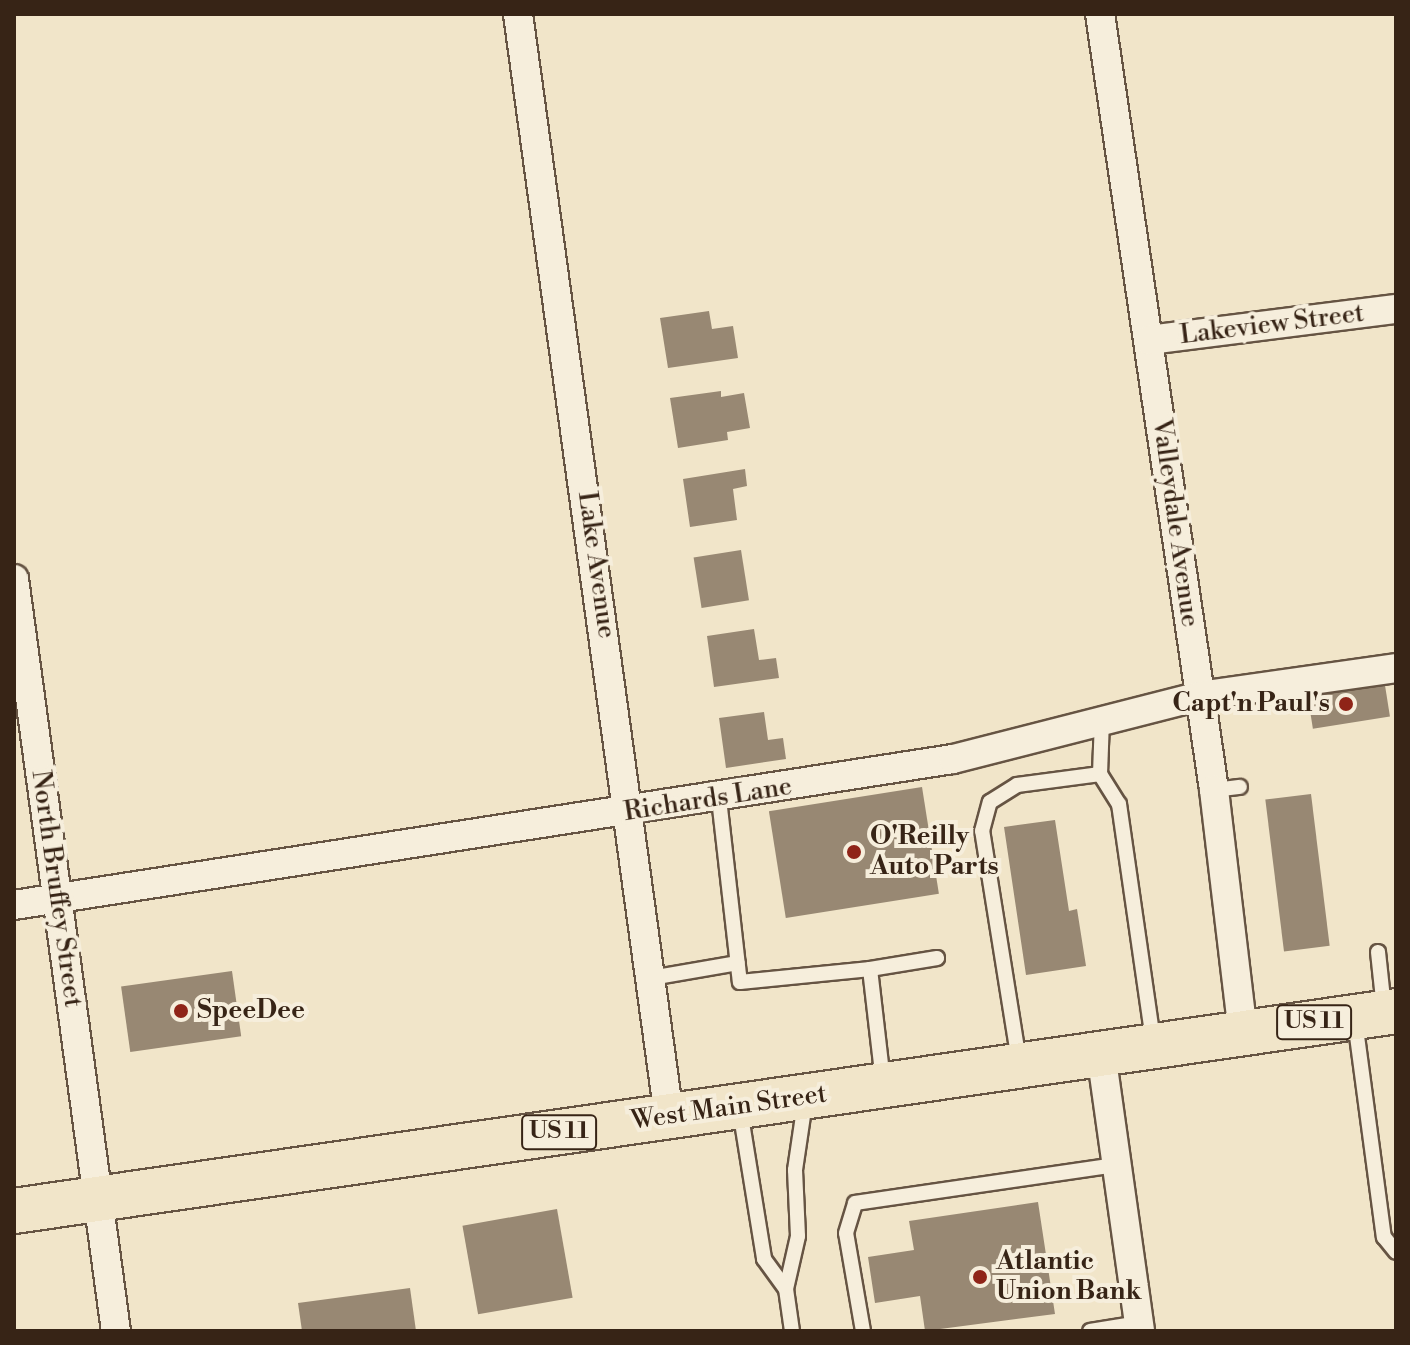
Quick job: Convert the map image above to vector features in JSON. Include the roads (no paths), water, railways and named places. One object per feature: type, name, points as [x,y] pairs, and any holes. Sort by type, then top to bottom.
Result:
[{"type":"main road","name":"West Main Street","points":[[14,1211],[1378,1013]]},
{"type":"street","name":"Lake Avenue","points":[[518,14],[669,1116]]},
{"type":"street","name":"Valleydale Avenue","points":[[1100,14],[1200,696],[1227,788],[1243,1032]]},
{"type":"street","name":"Lakeview Street","points":[[1149,340],[1396,309]]},
{"type":"street","name":"North Bruffey Street","points":[[14,579],[116,1331]]},
{"type":"street","name":"Richards Lane","points":[[14,905],[629,813],[953,759],[1102,718],[1200,696],[1396,668]]},
{"type":"street","points":[[1101,1053],[1140,1327]]},
{"type":"lane","points":[[1102,718],[1100,774],[1119,804],[1153,1046]]},
{"type":"lane","points":[[1019,1065],[983,814],[1000,793],[1017,785],[1100,774]]},
{"type":"lane","points":[[719,799],[740,982],[870,969],[937,958]]},
{"type":"lane","points":[[1378,952],[1384,1237],[1396,1252]]},
{"type":"lane","points":[[651,978],[738,963]]},
{"type":"lane","points":[[870,969],[883,1085]]},
{"type":"lane","points":[[792,1331],[786,1289],[798,1236],[795,1170],[806,1097]]},
{"type":"lane","points":[[740,1106],[764,1259],[786,1289]]},
{"type":"lane","points":[[863,1331],[846,1233],[855,1203],[1117,1165]]},
{"type":"lane","points":[[1090,1331],[1140,1327]]},
{"type":"place","name":"Capt'n Paul's","points":[[1346,704]]},
{"type":"place","name":"O'Reilly Auto Parts","points":[[854,852]]},
{"type":"place","name":"SpeeDee","points":[[181,1011]]},
{"type":"place","name":"Atlantic Union Bank","points":[[980,1277]]}]
